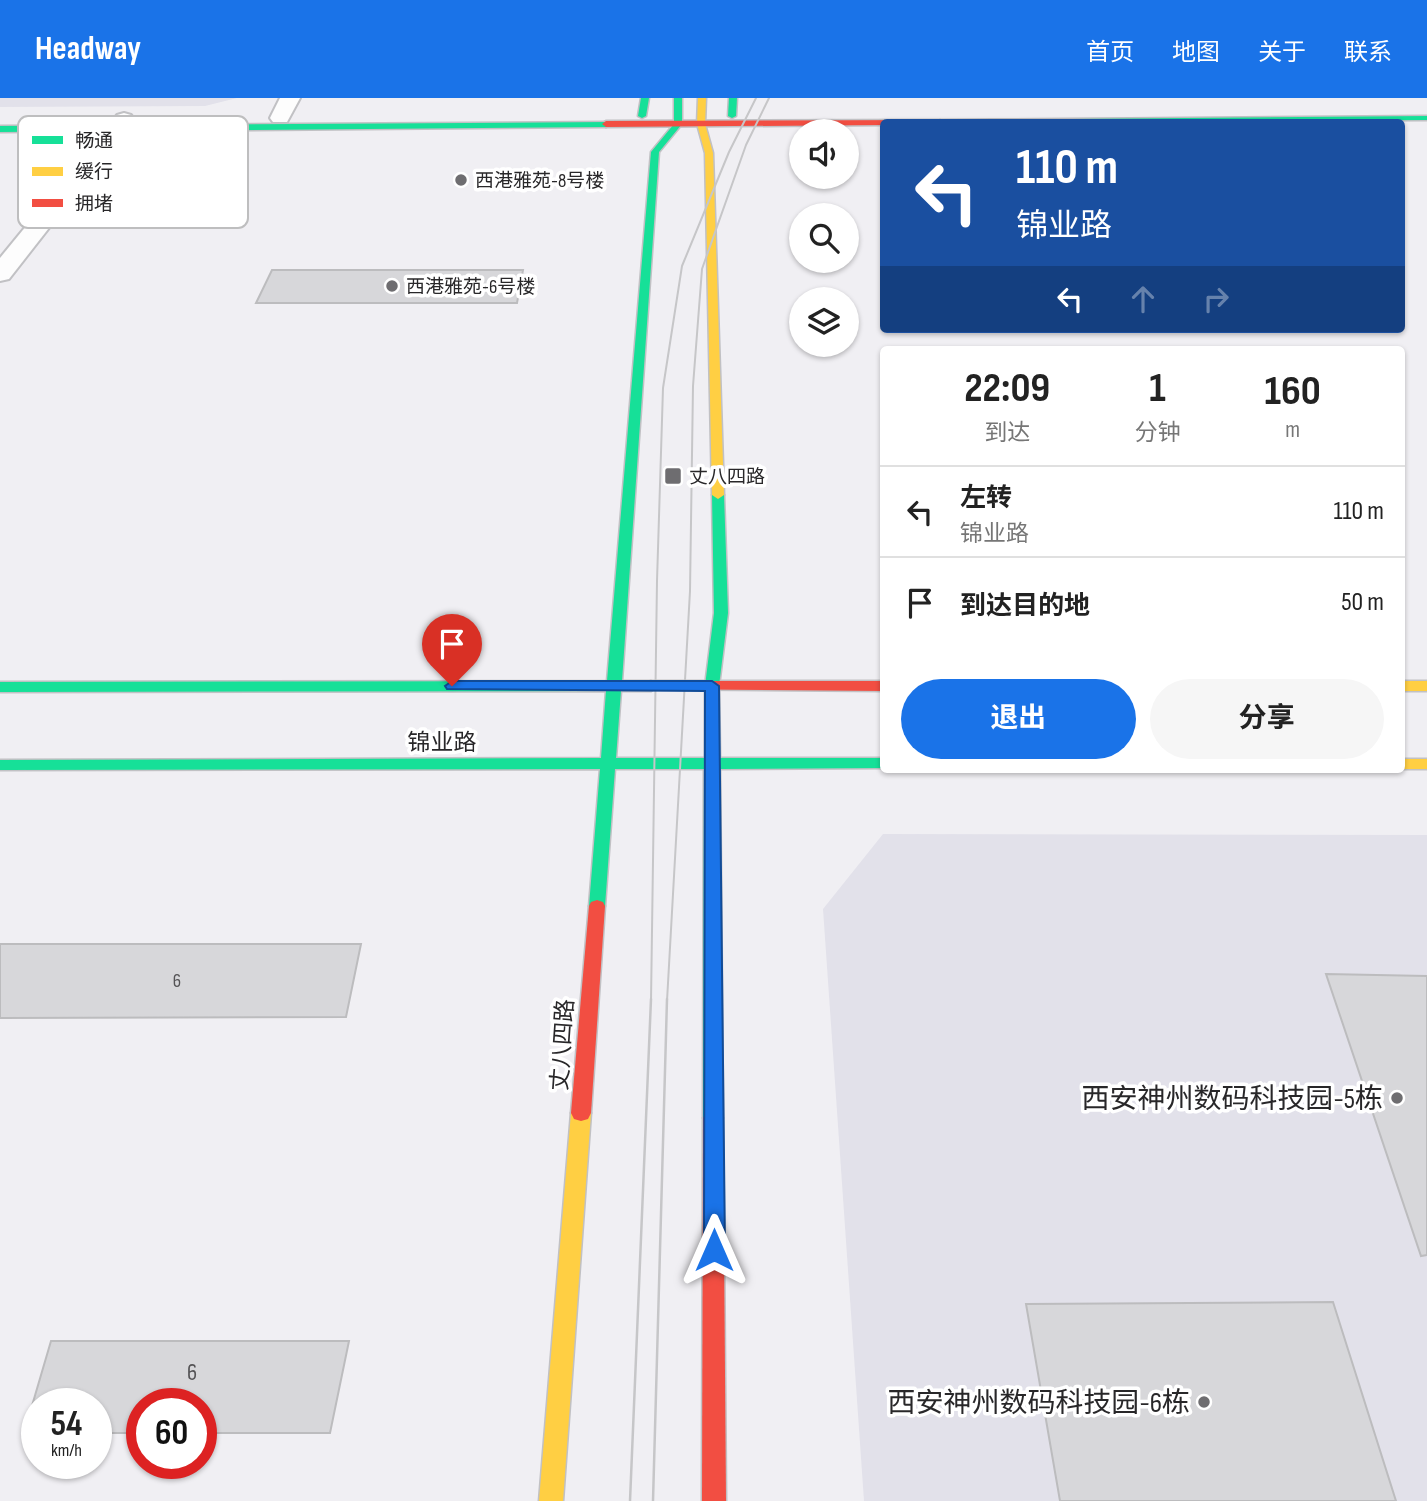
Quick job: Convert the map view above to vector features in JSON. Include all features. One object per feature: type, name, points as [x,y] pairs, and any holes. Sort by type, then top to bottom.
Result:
[{"type":"main road","points":[[642,116],[645,98]]},
{"type":"main road","points":[[677,120],[678,98]]},
{"type":"main road","points":[[702,98],[701,120],[709,153],[721,613],[712,686],[714,1501]]},
{"type":"main road","points":[[732,116],[733,98]]},
{"type":"main road","points":[[701,120],[732,116],[1427,110]]},
{"type":"main road","points":[[248,119],[642,116],[677,120]]},
{"type":"main road","points":[[1064,119],[1427,118]]},
{"type":"main road","points":[[0,120],[18,121]]},
{"type":"main road","name":"丈八四路","points":[[551,1501],[598,862],[615,685],[655,152],[677,120]]},
{"type":"main road","points":[[248,123],[880,120]]},
{"type":"main road","points":[[0,128],[18,127]]},
{"type":"main road","points":[[0,687],[880,686]]},
{"type":"main road","points":[[1405,686],[1427,686]]},
{"type":"main road","name":"锦业路","points":[[0,765],[608,766],[880,763]]},
{"type":"main road","points":[[1405,764],[1427,764]]},
{"type":"street","points":[[280,118],[290,98]]},
{"type":"street","points":[[0,274],[37,228]]},
{"type":"shaded area","points":[[0,98],[237,98],[205,106],[0,107]]},
{"type":"shaded area","points":[[883,834],[1427,835],[1427,1501],[864,1501],[823,909]]},
{"type":"building","name":"西港雅苑-6号楼","points":[[272,270],[523,270],[517,303],[256,303]]},
{"type":"building","points":[[0,944],[361,944],[346,1017],[0,1018]]},
{"type":"building","name":"西安神州数码科技园-5栋","points":[[1326,974],[1427,976],[1427,1255],[1421,1256]]},
{"type":"building","name":"西安神州数码科技园-6栋","points":[[1333,1302],[1396,1501],[1060,1501],[1026,1304]]},
{"type":"building","points":[[51,1341],[349,1341],[330,1433],[217,1433],[217,1388],[126,1388],[126,1433],[112,1433],[112,1388],[37,1388]]},
{"type":"tram line","points":[[651,1001],[657,581],[663,388],[682,266],[729,152],[756,98]]},
{"type":"tram line","points":[[667,1001],[690,591],[693,386],[702,269],[746,145],[769,98]]},
{"type":"tram line","points":[[630,1501],[651,999]]},
{"type":"tram line","points":[[653,1501],[667,999]]},
{"type":"traffic: fast","points":[[642,116],[645,98]]},
{"type":"traffic: fast","points":[[597,906],[655,152],[678,124],[678,98]]},
{"type":"traffic: fast","points":[[732,116],[733,98]]},
{"type":"traffic: fast","points":[[1305,119],[1427,118]]},
{"type":"traffic: fast","points":[[248,127],[606,124]]},
{"type":"traffic: fast","points":[[0,129],[18,129]]},
{"type":"traffic: fast","points":[[713,1118],[712,686],[721,613],[718,495]]},
{"type":"traffic: fast","points":[[0,687],[651,686]]},
{"type":"traffic: fast","points":[[0,765],[880,763]]},
{"type":"traffic: slow","points":[[702,98],[701,124],[709,153],[718,495]]},
{"type":"traffic: slow","points":[[1405,686],[1427,686]]},
{"type":"traffic: slow","points":[[1405,764],[1427,764]]},
{"type":"traffic: slow","points":[[551,1501],[581,1113]]},
{"type":"traffic: jam","points":[[606,124],[880,122]]},
{"type":"traffic: jam","points":[[651,686],[880,686]]},
{"type":"traffic: jam","points":[[581,1113],[597,906]]},
{"type":"traffic: jam","points":[[713,1118],[714,1501]]},
{"type":"place","name":"西港雅苑-8号楼","points":[[461,180]]},
{"type":"place","name":"西港雅苑-6号楼","points":[[392,286]]},
{"type":"place","name":"丈八四路","points":[[673,476]]},
{"type":"place","name":"西安神州数码科技园-5栋","points":[[1397,1098]]},
{"type":"place","name":"西安神州数码科技园-6栋","points":[[1204,1402]]},
{"type":"route","points":[[452,686],[712,686],[714,1250]]}]
